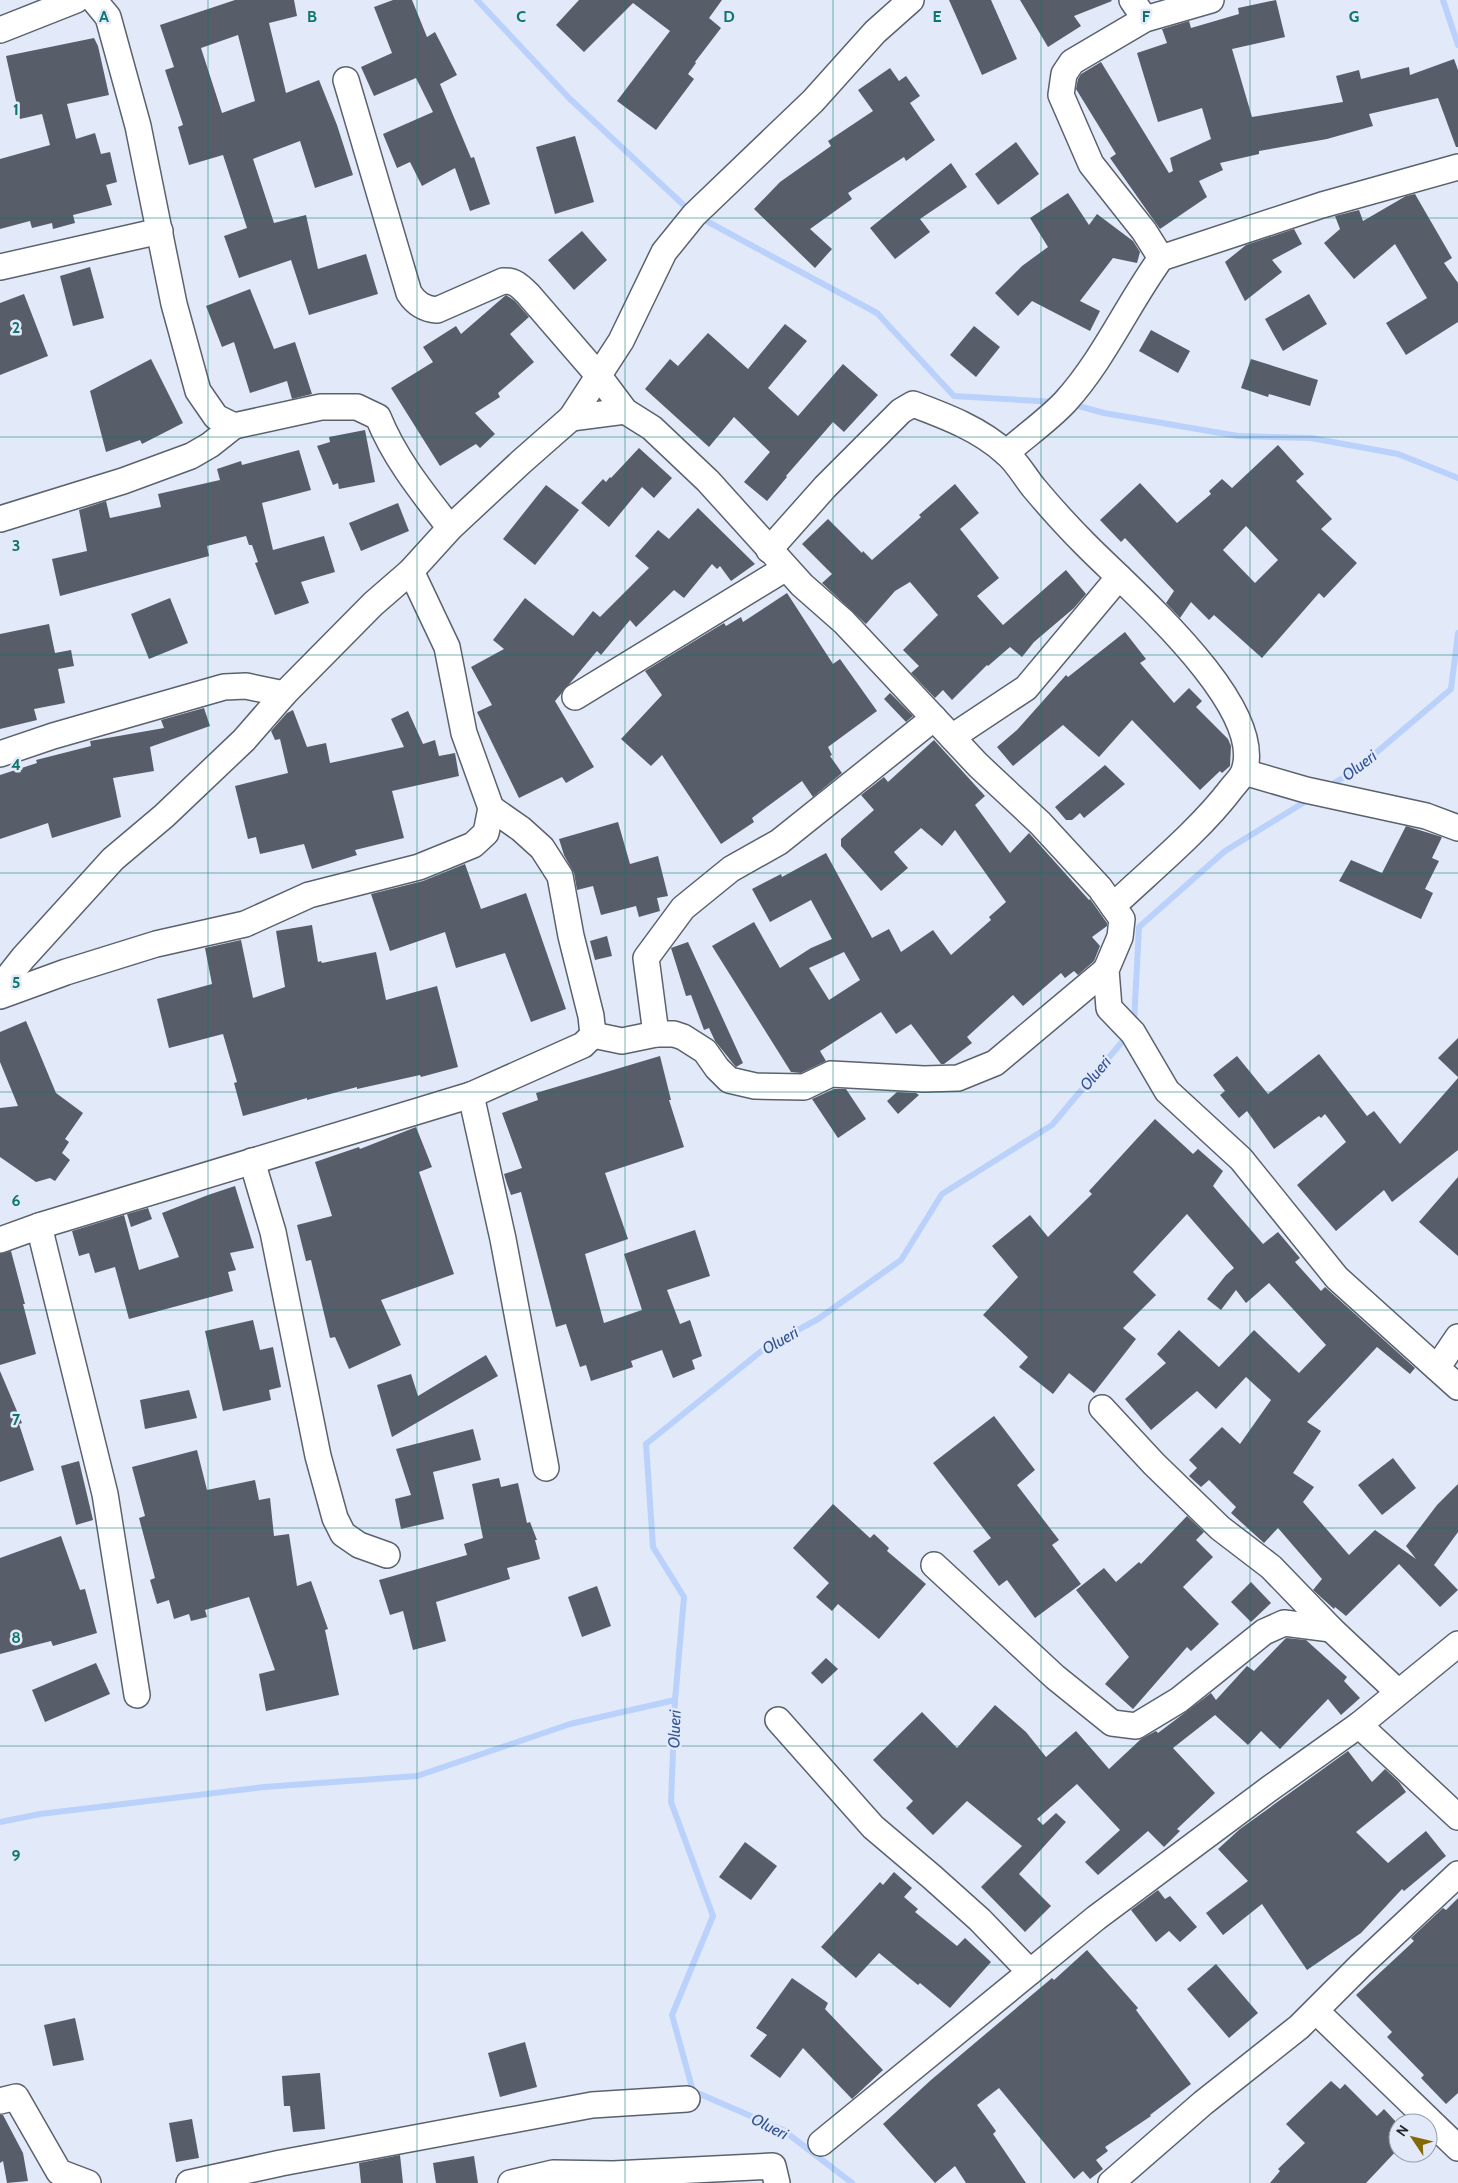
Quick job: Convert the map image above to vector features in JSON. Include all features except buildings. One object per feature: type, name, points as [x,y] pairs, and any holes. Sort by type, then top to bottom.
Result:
[{"type":"street","points":[[0,30],[76,0]]},
{"type":"street","points":[[94,0],[108,17],[138,126],[174,304],[198,390],[216,417],[234,426]]},
{"type":"street","points":[[0,987],[113,859],[164,816],[244,740],[284,694],[373,604],[412,571],[450,528],[571,418],[621,341],[664,252],[694,215],[813,101],[876,32],[911,0]]},
{"type":"street","points":[[1161,258],[1144,231],[1091,164],[1061,96],[1064,74],[1072,62],[1138,9],[1211,0]]},
{"type":"street","points":[[346,80],[409,293],[413,300],[427,310],[437,310],[503,280],[511,280],[528,294],[598,375],[625,411],[652,428],[708,481],[786,568],[844,622],[952,737],[1040,823],[1100,888],[1122,919],[1120,936],[1106,970],[1109,1008],[1132,1033],[1167,1091],[1241,1159],[1337,1278],[1458,1387]]},
{"type":"street","points":[[1006,453],[1064,402],[1099,356],[1125,317],[1145,280],[1161,258],[1322,205],[1458,167]]},
{"type":"street","points":[[0,267],[160,231]]},
{"type":"street","points":[[769,550],[831,481],[901,411],[913,404],[976,431],[1006,453],[1036,491],[1084,544],[1155,611],[1199,661],[1237,716],[1246,752],[1244,772],[1218,806],[1113,906]]},
{"type":"street","points":[[0,519],[123,481],[191,456],[210,445],[234,426],[321,407],[356,407],[378,417],[386,438],[403,466],[450,528]]},
{"type":"street","points":[[571,418],[625,411]]},
{"type":"street","points":[[575,697],[786,568]]},
{"type":"street","points":[[0,996],[66,972],[156,944],[245,924],[309,895],[419,867],[473,846],[486,833],[492,808],[464,732],[447,647],[412,571]]},
{"type":"street","points":[[952,737],[1026,688],[1119,577]]},
{"type":"street","points":[[0,754],[53,736],[224,686],[246,686],[284,694]]},
{"type":"street","points":[[656,1034],[646,958],[683,908],[731,869],[779,842],[934,718]]},
{"type":"street","points":[[1244,772],[1306,790],[1426,816],[1458,828]]},
{"type":"street","points":[[492,808],[521,829],[542,848],[560,876],[571,936],[591,1016],[593,1035]]},
{"type":"street","points":[[593,1035],[622,1041],[656,1034],[674,1034],[683,1037],[705,1051],[716,1068],[729,1080],[755,1086],[804,1087],[831,1074],[924,1079],[958,1078],[995,1063],[1106,970]]},
{"type":"street","points":[[0,1240],[39,1226],[472,1095],[583,1045],[593,1035]]},
{"type":"street","points":[[472,1095],[503,1239],[546,1468]]},
{"type":"street","points":[[252,1161],[273,1232],[318,1456],[335,1518],[343,1534],[358,1545],[387,1555]]},
{"type":"street","points":[[39,1226],[105,1494],[137,1694]]},
{"type":"street","points":[[1437,1368],[1458,1337]]},
{"type":"street","points":[[1102,1408],[1154,1464],[1220,1528],[1271,1567],[1398,1692]]},
{"type":"street","points":[[934,1565],[1055,1677],[1112,1723],[1136,1726],[1179,1700],[1264,1632],[1284,1622],[1332,1629]]},
{"type":"street","points":[[820,2143],[1096,1918],[1261,1794],[1359,1725],[1458,1644]]},
{"type":"street","points":[[778,1720],[873,1827],[932,1876],[980,1920],[1030,1972]]},
{"type":"street","points":[[1359,1725],[1458,1817]]},
{"type":"street","points":[[1111,2183],[1203,2103],[1299,2027],[1458,1874]]},
{"type":"street","points":[[1316,2010],[1458,2148]]},
{"type":"street","points":[[0,2101],[16,2097],[56,2178],[88,2183]]},
{"type":"street","points":[[190,2183],[281,2163],[592,2105],[687,2099]]},
{"type":"street","points":[[510,2183],[553,2173],[613,2174],[773,2166],[777,2183]]},
{"type":"waterway","points":[[477,0],[569,98],[691,212]]},
{"type":"waterway","points":[[1443,0],[1458,45]]},
{"type":"waterway","points":[[699,217],[877,313],[954,396],[1056,402]]},
{"type":"waterway","points":[[1071,404],[1104,413],[1238,436],[1311,438],[1398,454],[1458,478]]},
{"type":"waterway","name":"Olueri","points":[[1328,787],[1357,769],[1451,689],[1458,633]]},
{"type":"waterway","name":"Olueri","points":[[1134,1023],[1139,927],[1225,851],[1311,798]]},
{"type":"waterway","name":"Olueri","points":[[852,2183],[783,2130],[693,2091],[672,2015],[713,1916],[671,1802],[675,1700],[684,1597],[653,1547],[646,1444],[765,1348],[818,1319],[901,1260],[942,1194],[1052,1125],[1127,1036]]},
{"type":"waterway","points":[[0,1822],[40,1814],[264,1787],[417,1776],[570,1724],[675,1700]]}]
